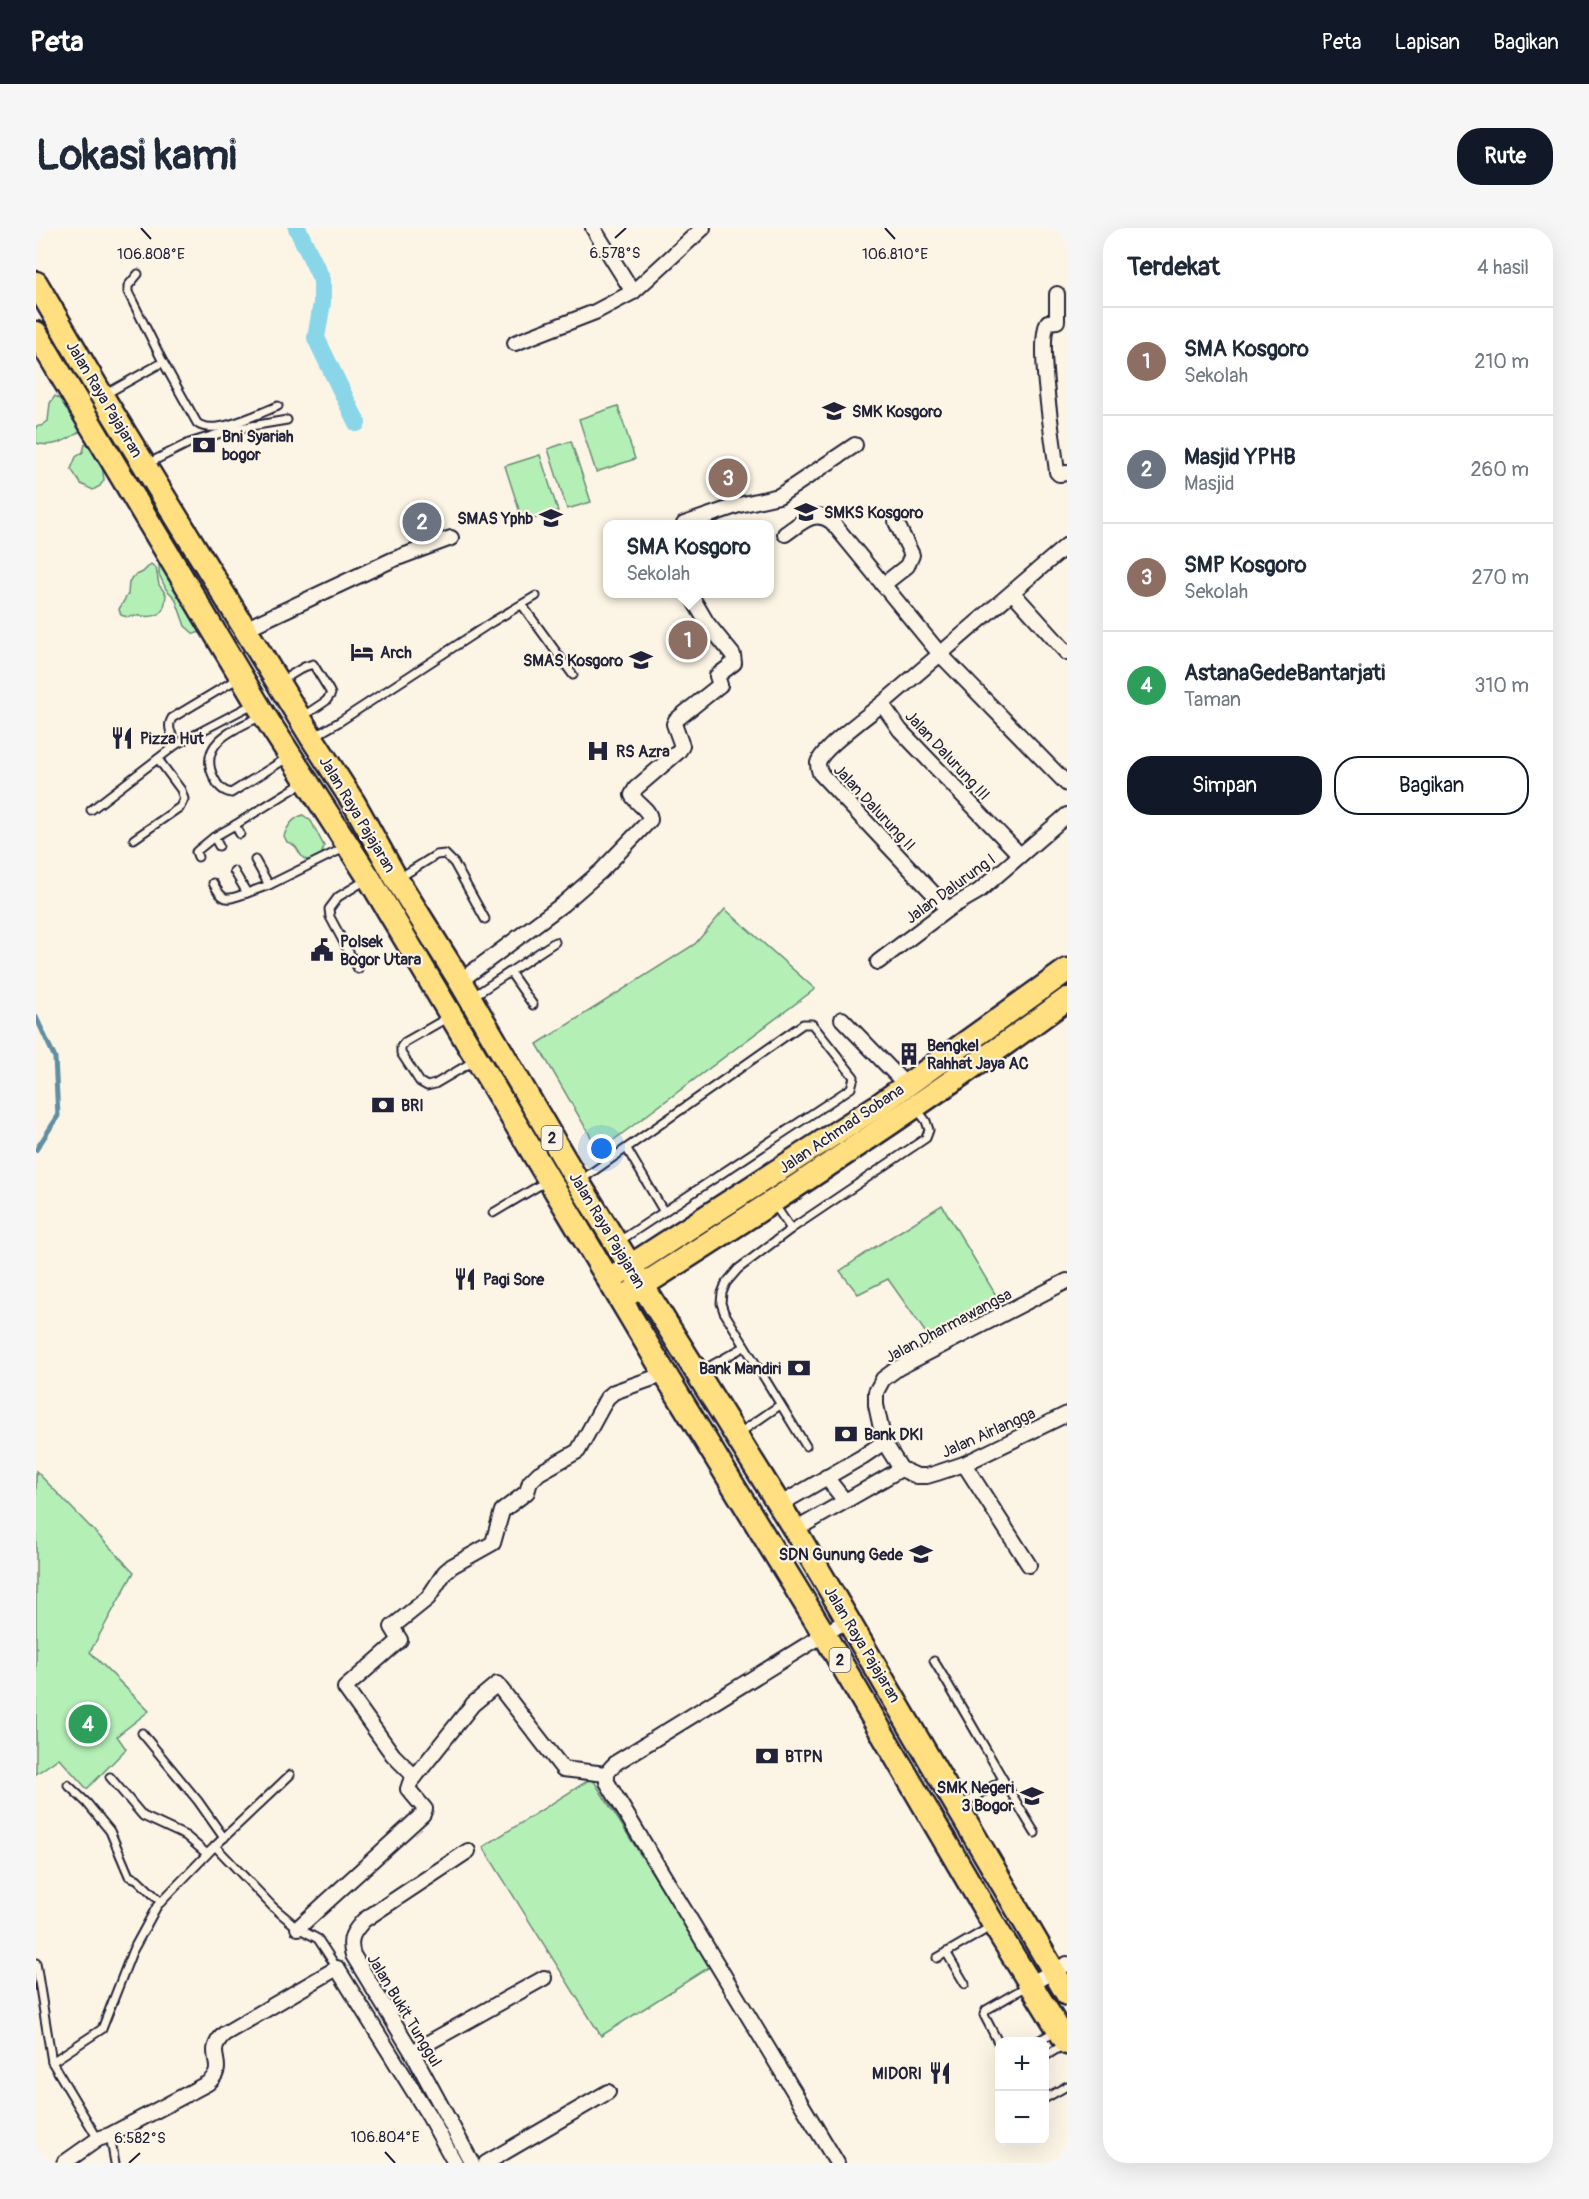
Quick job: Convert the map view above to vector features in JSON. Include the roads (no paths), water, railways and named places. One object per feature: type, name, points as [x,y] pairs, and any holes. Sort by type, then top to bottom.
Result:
[{"type":"main road","name":"Jalan Raya Pajajaran","points":[[36,283],[144,466],[354,803],[393,873],[578,1182],[795,1530],[959,1806],[1060,1968],[1067,1994]]},
{"type":"main road","name":"Jalan Raya Pajajaran","points":[[36,333],[260,708],[369,878],[665,1374],[825,1634],[994,1925],[1064,2038]]},
{"type":"main road","name":"Jalan Achmad Sobana","points":[[636,1276],[773,1202],[1067,970]]},
{"type":"main road","name":"Jalan Achmad Sobana","points":[[910,1096],[1067,999]]},
{"type":"main road","name":"Jalan Achmad Sobana","points":[[616,1289],[885,1114]]},
{"type":"street","points":[[593,228],[633,292]]},
{"type":"street","points":[[515,343],[594,312],[633,292],[703,228]]},
{"type":"street","points":[[1057,294],[1057,321],[1047,322],[1044,328],[1042,349],[1057,472],[1067,473]]},
{"type":"street","points":[[698,520],[739,505],[779,496],[855,445]]},
{"type":"street","points":[[785,534],[817,515],[832,522],[940,654],[1067,784]]},
{"type":"street","points":[[883,585],[908,566],[912,555],[896,522]]},
{"type":"street","points":[[245,629],[392,560],[451,538]]},
{"type":"street","name":"Jalan Dalurung III","points":[[1020,855],[900,730],[882,704],[1067,545]]},
{"type":"street","points":[[1013,592],[1067,653]]},
{"type":"street","points":[[465,990],[601,871],[650,820],[647,811],[635,802],[632,795],[636,788],[682,746],[674,724],[676,720],[720,685],[717,676],[734,663],[733,655],[707,623],[692,598]]},
{"type":"street","name":"Jalan Dalurung II","points":[[882,704],[821,757],[818,768],[820,773],[948,909]]},
{"type":"street","name":"Jalan Dalurung I","points":[[878,962],[948,909],[979,891],[1067,815]]},
{"type":"street","points":[[842,1019],[910,1096]]},
{"type":"street","name":"Jalan Dharmawangsa","points":[[901,1469],[884,1442],[876,1405],[876,1392],[883,1379],[898,1368],[1067,1281]]},
{"type":"street","points":[[415,1777],[393,1755],[345,1688],[365,1668],[400,1640],[392,1627],[428,1598],[445,1572],[493,1543],[502,1511],[527,1492],[530,1482],[538,1473],[578,1451],[607,1398],[614,1392],[665,1374]]},
{"type":"street","name":"Jalan Airlangga","points":[[901,1469],[917,1476],[927,1476],[964,1464],[1067,1414]]},
{"type":"street","points":[[779,1505],[884,1442]]},
{"type":"street","points":[[964,1464],[1029,1565]]},
{"type":"street","points":[[795,1530],[901,1469]]},
{"type":"street","points":[[826,1477],[845,1501]]},
{"type":"street","points":[[837,2163],[607,1782],[606,1774],[616,1762],[849,1619]]},
{"type":"street","points":[[298,1928],[423,1814],[425,1809],[408,1789],[473,1704],[496,1684],[563,1769],[606,1774]]},
{"type":"street","name":"Jalan Bukit Tunggul","points":[[468,1851],[364,1920],[351,1936],[350,1946],[353,1955],[412,2052],[472,2163]]},
{"type":"street","points":[[64,2163],[104,2137],[208,2083],[218,2072],[218,2064],[213,2052],[224,2034],[337,1968],[429,2116],[455,2163]]},
{"type":"street","points":[[1030,1984],[1060,1968]]},
{"type":"street","points":[[412,2052],[544,1978]]},
{"type":"street","points":[[486,2163],[608,2092]]},
{"type":"lane","points":[[138,274],[128,286],[128,292],[163,362],[201,427],[208,429],[229,425],[278,406]]},
{"type":"lane","points":[[102,396],[163,362]]},
{"type":"lane","points":[[144,466],[189,443],[234,429],[287,420]]},
{"type":"lane","points":[[312,738],[536,596]]},
{"type":"lane","points":[[522,605],[573,675]]},
{"type":"lane","points":[[278,683],[309,664],[316,667],[331,694],[326,701],[300,718]]},
{"type":"lane","points":[[177,744],[169,730],[168,724],[172,718],[242,676]]},
{"type":"lane","points":[[91,810],[177,744],[260,708]]},
{"type":"lane","points":[[260,708],[214,745],[210,762],[215,782],[225,791],[236,791],[291,756]]},
{"type":"lane","points":[[134,839],[180,807],[184,800],[181,790],[158,759]]},
{"type":"lane","points":[[198,857],[197,851],[214,837],[306,781]]},
{"type":"lane","points":[[235,825],[240,834]]},
{"type":"lane","points":[[214,837],[219,846]]},
{"type":"lane","points":[[213,883],[221,897],[228,899],[270,885],[348,846]]},
{"type":"lane","points":[[358,969],[330,917],[329,909],[338,897],[369,878],[393,873],[436,855],[445,854],[454,863],[485,919]]},
{"type":"lane","points":[[255,860],[270,885]]},
{"type":"lane","points":[[234,871],[247,893]]},
{"type":"lane","points":[[465,990],[510,972],[555,942]]},
{"type":"lane","points":[[510,972],[533,1005]]},
{"type":"lane","points":[[450,1016],[405,1042],[401,1047],[401,1053],[420,1082],[427,1086],[435,1084],[477,1060]]},
{"type":"lane","points":[[578,1182],[803,1024],[812,1024],[854,1077],[851,1088],[616,1244]]},
{"type":"lane","points":[[806,1446],[724,1312],[722,1293],[726,1283],[738,1269],[791,1229],[926,1138],[929,1130],[926,1121],[910,1096]]},
{"type":"lane","points":[[627,1149],[664,1212]]},
{"type":"lane","points":[[493,1213],[549,1179]]},
{"type":"lane","points":[[773,1202],[791,1229]]},
{"type":"lane","points":[[697,1374],[744,1347]]},
{"type":"lane","points":[[736,1435],[780,1405]]},
{"type":"lane","points":[[934,1661],[1035,1833]]},
{"type":"lane","points":[[142,1733],[198,1801],[224,1838]]},
{"type":"lane","points":[[52,2062],[102,2028],[132,1952],[161,1902],[215,1846],[290,1775]]},
{"type":"lane","points":[[110,1777],[143,1816],[186,1836],[207,1854]]},
{"type":"lane","points":[[959,1806],[1003,1780]]},
{"type":"lane","points":[[68,1785],[87,1803],[110,1831],[129,1876],[136,1879],[161,1902]]},
{"type":"lane","points":[[215,1846],[265,1899],[298,1928],[318,1939],[337,1968]]},
{"type":"lane","points":[[937,1958],[994,1925]]},
{"type":"lane","points":[[946,1952],[965,1984]]},
{"type":"lane","points":[[36,1963],[52,2062],[104,2137],[115,2163]]},
{"type":"lane","points":[[995,2037],[984,2015],[986,2010],[1030,1984]]},
{"type":"lane","points":[[1049,2040],[1064,2038]]},
{"type":"lane","points":[[1049,2052],[1064,2038]]},
{"type":"lane","points":[[1049,2096],[1067,2086]]},
{"type":"waterway","points":[[297,228],[322,280],[322,303],[316,338],[357,423]]},
{"type":"waterway","points":[[36,1017],[55,1058],[58,1116],[36,1150]]},
{"type":"place","name":"SMK Kosgoro","points":[[834,411]]},
{"type":"place","name":"Bni Syariah bogor","points":[[204,445]]},
{"type":"place","name":"SMP Kosgoro","points":[[728,478]]},
{"type":"place","name":"SMKS Kosgoro","points":[[806,512]]},
{"type":"place","name":"SMAS Yphb","points":[[551,518]]},
{"type":"place","name":"Masjid YPHB","points":[[422,522]]},
{"type":"place","name":"SMA Kosgoro","points":[[688,640]]},
{"type":"place","name":"Arch","points":[[362,652]]},
{"type":"place","name":"SMAS Kosgoro","points":[[641,660]]},
{"type":"place","name":"Pizza Hut","points":[[122,738]]},
{"type":"place","name":"RS Azra","points":[[598,751]]},
{"type":"place","name":"Polsek Bogor Utara","points":[[322,950]]},
{"type":"place","name":"Bengkel Rahhat Jaya AC","points":[[909,1054]]},
{"type":"place","name":"BRI","points":[[383,1105]]},
{"type":"place","name":"Pagi Sore","points":[[465,1279]]},
{"type":"place","name":"Bank Mandiri","points":[[799,1368]]},
{"type":"place","name":"Bank DKI","points":[[846,1434]]},
{"type":"place","name":"SDN Gunung Gede","points":[[921,1554]]},
{"type":"place","name":"AstanaGedeBantarjati","points":[[88,1724]]},
{"type":"place","name":"BTPN","points":[[767,1756]]},
{"type":"place","name":"SMK Negeri 3 Bogor","points":[[1032,1796]]},
{"type":"place","name":"MIDORI","points":[[940,2073]]}]
